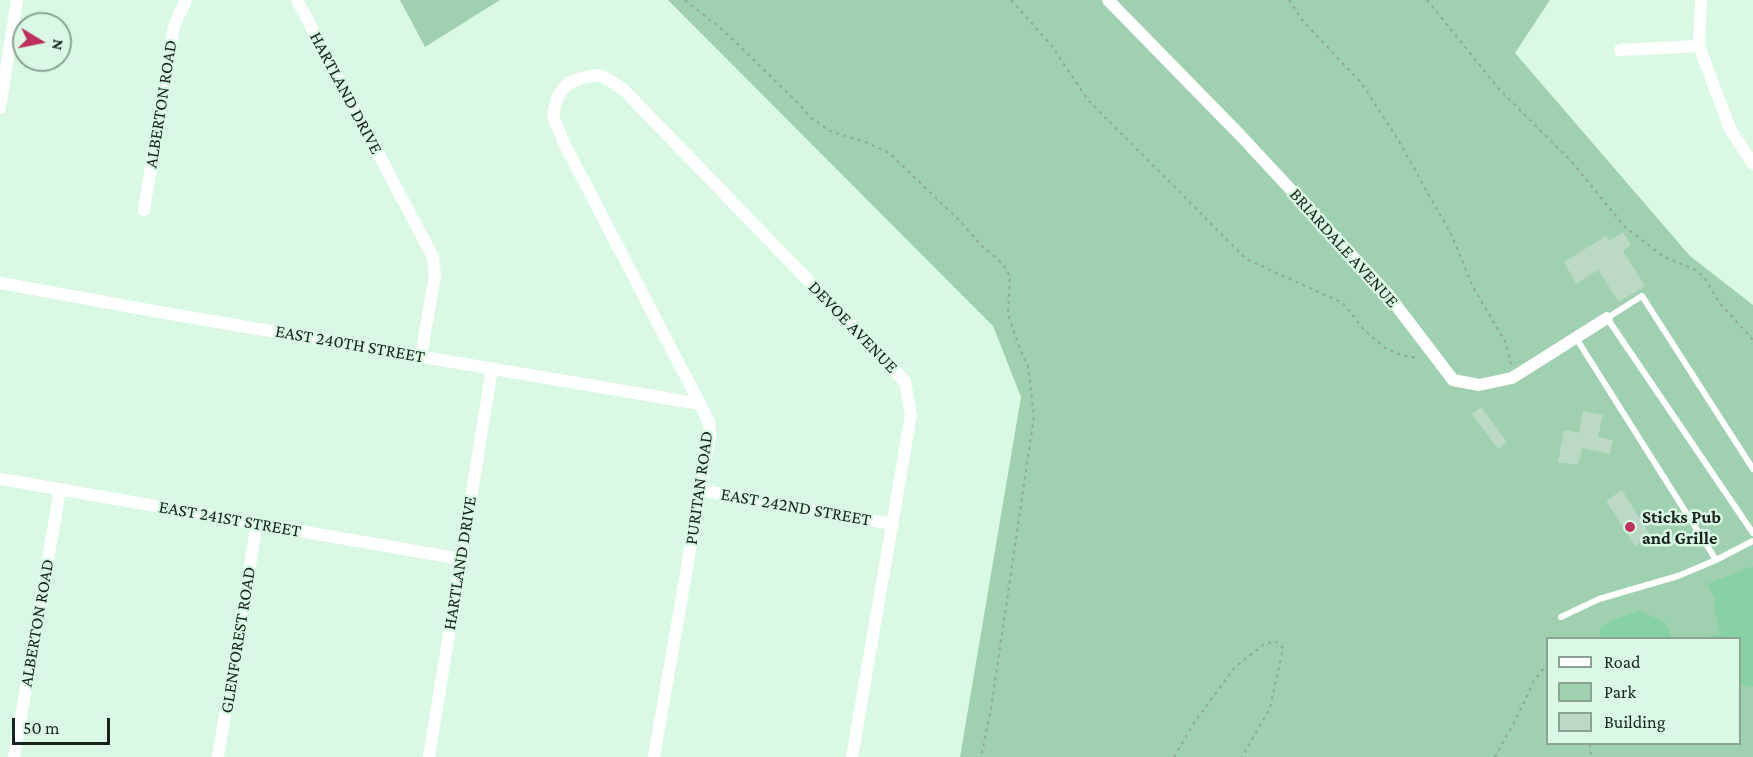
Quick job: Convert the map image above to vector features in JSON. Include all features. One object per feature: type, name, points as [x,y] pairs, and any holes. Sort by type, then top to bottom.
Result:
[{"type":"street","points":[[0,108],[17,0]]},
{"type":"street","name":"ALBERTON ROAD","points":[[144,210],[174,26],[186,0]]},
{"type":"street","name":"HARTLAND DRIVE","points":[[297,0],[433,257],[435,275],[421,356]]},
{"type":"street","name":"BRIARDALE AVENUE","points":[[1108,0],[1240,135],[1386,292],[1453,380],[1479,385],[1512,378],[1606,318]]},
{"type":"street","points":[[1701,0],[1699,46],[1730,129],[1753,164]]},
{"type":"street","points":[[1620,50],[1699,46]]},
{"type":"street","name":"DEVOE AVENUE","points":[[564,143],[553,117],[557,98],[567,84],[580,78],[598,75],[624,90],[905,382],[911,415],[852,757]]},
{"type":"street","name":"PURITAN ROAD","points":[[564,143],[709,423],[710,436],[654,757]]},
{"type":"street","name":"EAST 240TH STREET","points":[[0,283],[700,404]]},
{"type":"street","name":"HARTLAND DRIVE","points":[[429,757],[492,369]]},
{"type":"street","name":"EAST 241ST STREET","points":[[0,479],[461,559]]},
{"type":"street","name":"ALBERTON ROAD","points":[[14,757],[60,490]]},
{"type":"street","name":"EAST 242ND STREET","points":[[700,490],[892,524]]},
{"type":"street","name":"GLENFOREST ROAD","points":[[218,757],[257,523]]},
{"type":"lane","points":[[1753,469],[1642,296],[1606,318],[1753,533]]},
{"type":"lane","points":[[1576,338],[1716,560]]},
{"type":"lane","points":[[1561,617],[1599,599],[1678,576],[1753,541]]},
{"type":"path","points":[[685,0],[724,31],[800,104],[810,117],[830,131],[868,143],[889,153],[1003,264],[1010,276],[1008,314],[1028,366],[1034,416],[991,709],[981,757]]},
{"type":"path","points":[[1011,0],[1051,45],[1088,100],[1246,259],[1343,303],[1364,330],[1385,348],[1404,356],[1426,359]]},
{"type":"path","points":[[1289,0],[1303,21],[1362,84],[1397,138],[1452,236],[1473,287],[1506,343],[1511,365]]},
{"type":"path","points":[[1427,0],[1499,89],[1571,161],[1625,227],[1664,257],[1694,269],[1704,277],[1719,302],[1753,340]]},
{"type":"path","points":[[1174,757],[1194,723],[1235,667],[1263,645],[1275,641],[1283,648],[1270,708],[1242,757]]},
{"type":"path","points":[[1495,757],[1534,681],[1546,666]]},
{"type":"green space","points":[[400,0],[500,0],[425,47]]},
{"type":"green space","points":[[668,0],[1550,0],[1515,53],[1690,256],[1753,305],[1753,757],[960,757],[1021,397],[993,326]]},
{"type":"green space","points":[[1753,566],[1753,687],[1741,685],[1741,637],[1704,637],[1721,634],[1715,613],[1715,599],[1707,584]]},
{"type":"green space","points":[[1639,611],[1665,622],[1672,637],[1599,637],[1601,626]]},
{"type":"building","points":[[1623,232],[1631,245],[1623,251],[1645,286],[1619,302],[1598,270],[1576,284],[1564,262],[1606,236],[1609,241]]},
{"type":"building","points":[[1481,407],[1507,442],[1498,449],[1472,414]]},
{"type":"building","points":[[1583,411],[1603,415],[1598,437],[1613,440],[1610,454],[1582,448],[1578,465],[1558,462],[1564,430],[1579,433]]},
{"type":"building","points":[[1622,490],[1651,536],[1635,546],[1606,501]]},
{"type":"place","name":"Sticks Pub and Grille","points":[[1630,527]]}]
